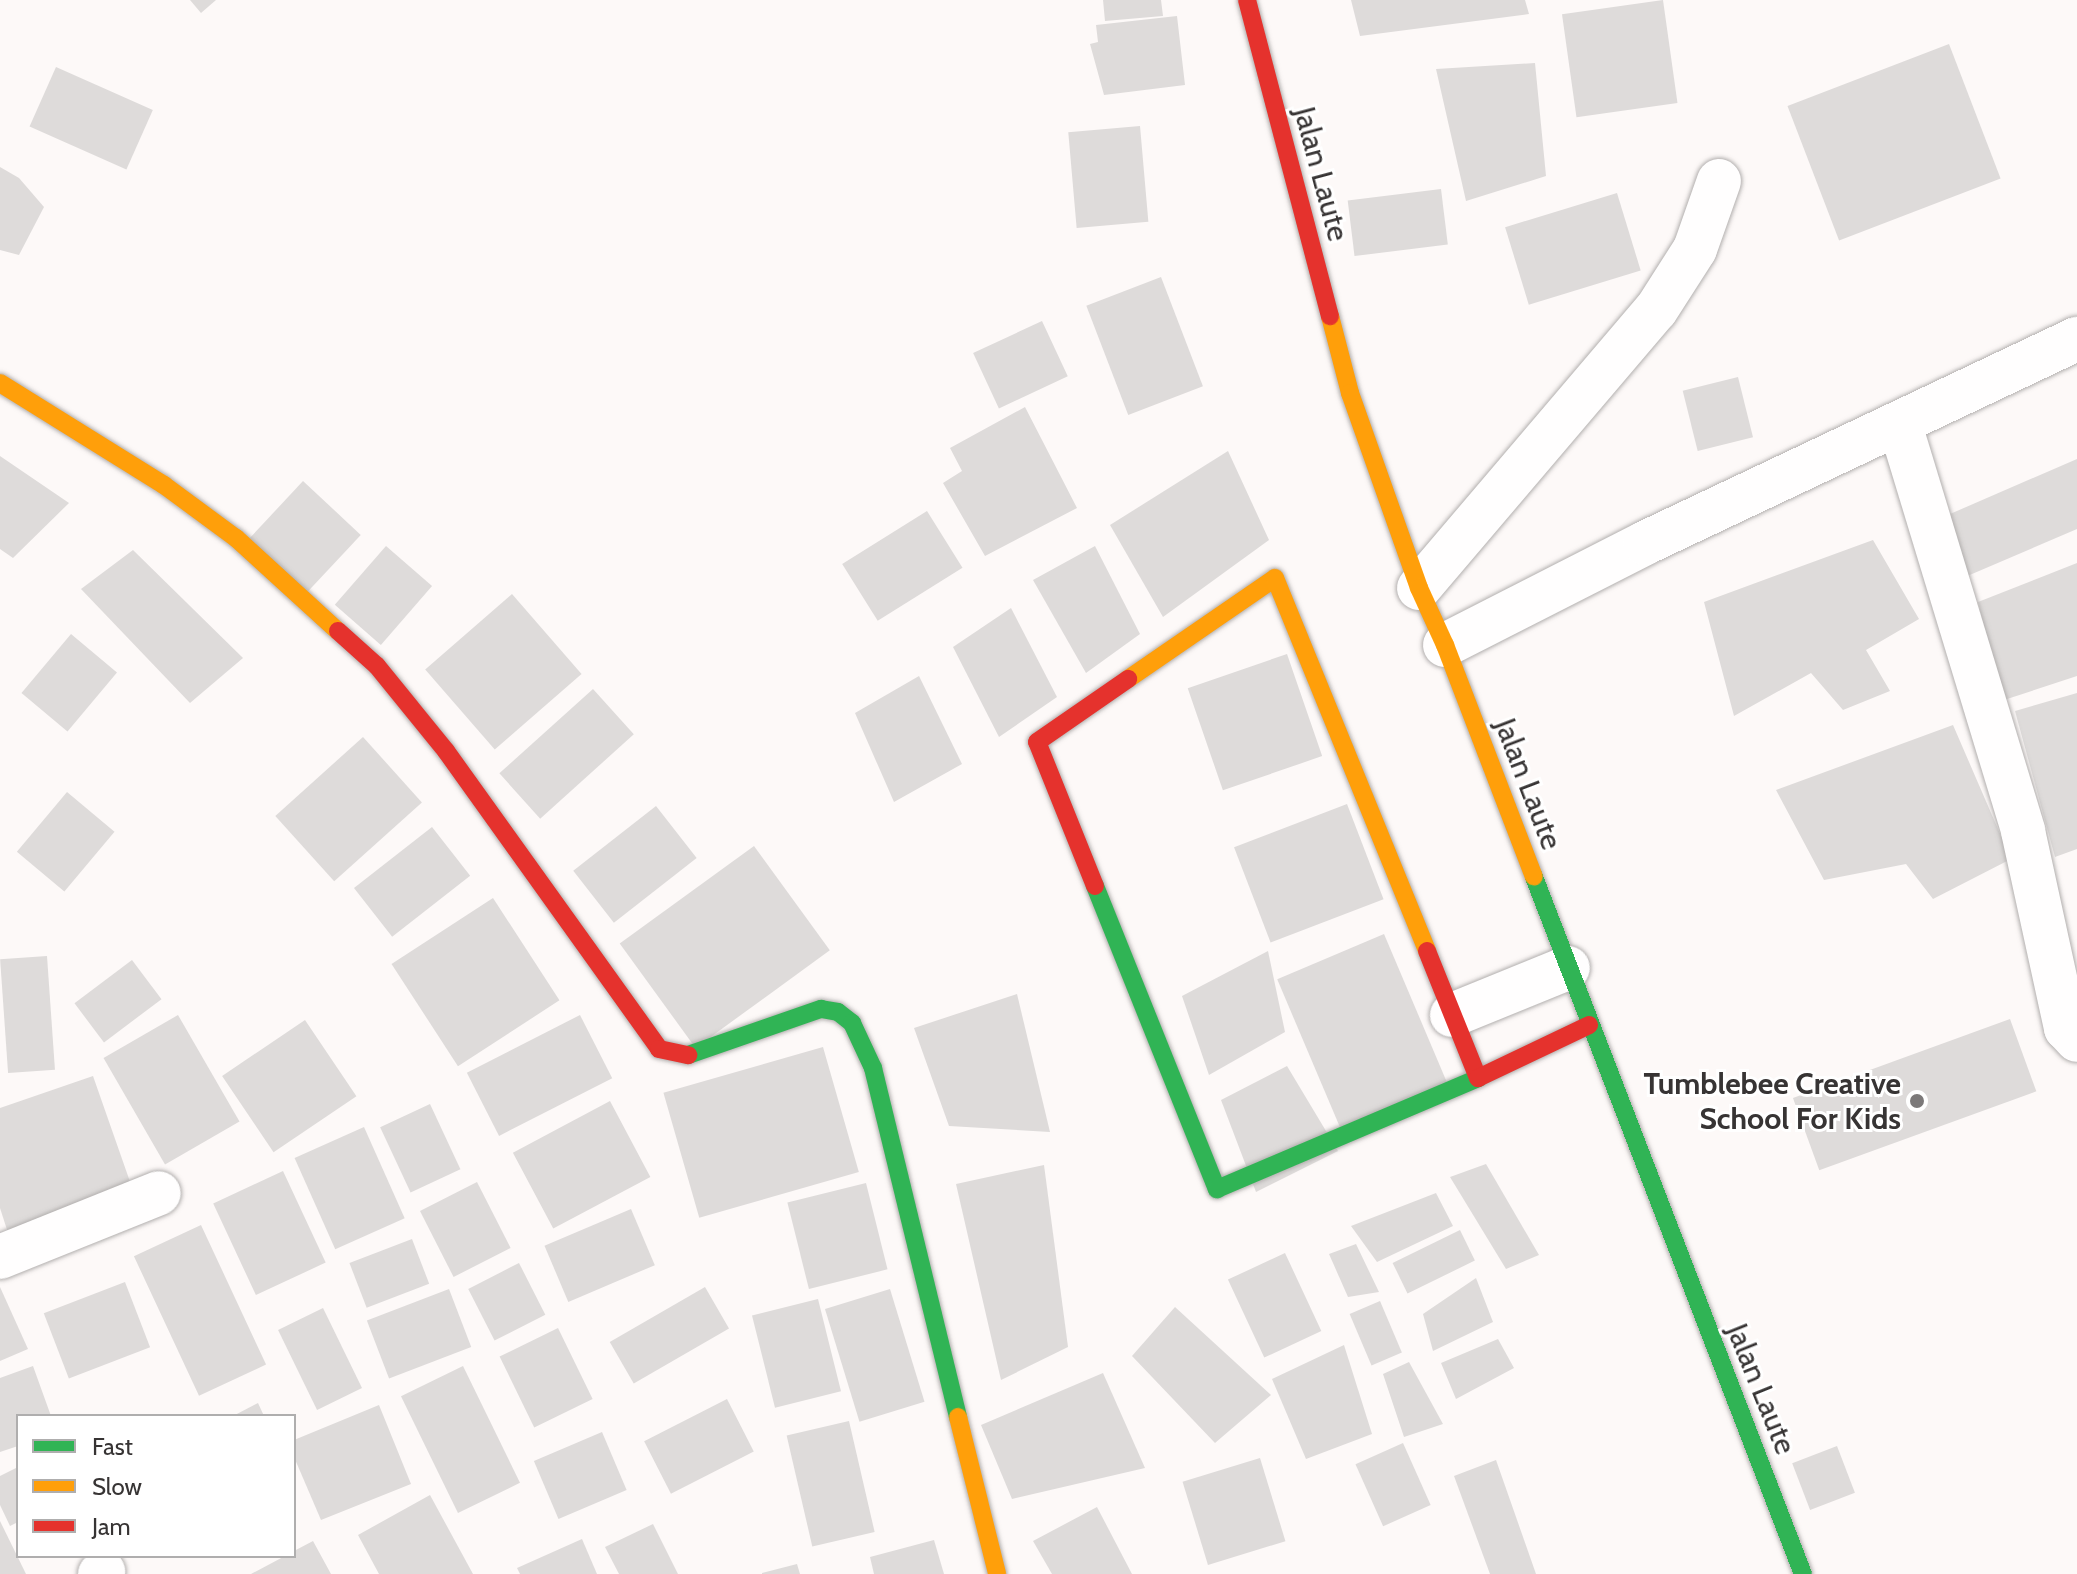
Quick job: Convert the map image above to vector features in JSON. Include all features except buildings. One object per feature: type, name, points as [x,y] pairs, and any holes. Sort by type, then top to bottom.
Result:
[{"type":"street","name":"Jalan Laute","points":[[1247,0],[1350,393],[1419,588],[1445,645],[1803,1574]]},
{"type":"street","points":[[1419,588],[1656,310],[1695,249],[1719,181]]},
{"type":"street","points":[[1445,645],[1645,543],[2077,339]]},
{"type":"street","points":[[0,383],[164,485],[236,538],[377,666],[446,751],[659,1049],[678,1056],[695,1055],[803,1013],[821,1009],[838,1012],[852,1023],[873,1068],[997,1574]]},
{"type":"street","points":[[1900,425],[2023,831],[2066,1028],[2077,1040]]},
{"type":"street","points":[[1478,1078],[1275,578],[1037,742],[1217,1189],[1478,1078],[1589,1025]]},
{"type":"street","points":[[1452,1015],[1568,968]]},
{"type":"street","points":[[0,1257],[159,1193]]},
{"type":"traffic: fast","points":[[1534,877],[1803,1574]]},
{"type":"traffic: fast","points":[[1095,886],[1217,1189],[1478,1078]]},
{"type":"traffic: fast","points":[[688,1055],[821,1009],[838,1012],[852,1023],[873,1068],[958,1417]]},
{"type":"traffic: slow","points":[[1330,316],[1350,393],[1419,588],[1445,645],[1534,877]]},
{"type":"traffic: slow","points":[[0,383],[164,485],[236,538],[338,631]]},
{"type":"traffic: slow","points":[[1128,679],[1275,578],[1427,951]]},
{"type":"traffic: slow","points":[[958,1417],[997,1574]]},
{"type":"traffic: jam","points":[[1247,0],[1330,316]]},
{"type":"traffic: jam","points":[[338,631],[377,666],[446,751],[659,1049],[688,1055]]},
{"type":"traffic: jam","points":[[1095,886],[1037,742],[1128,679]]},
{"type":"traffic: jam","points":[[1427,951],[1478,1078],[1589,1025]]},
{"type":"place","name":"Tumblebee Creative School For Kids","points":[[1917,1101]]}]
